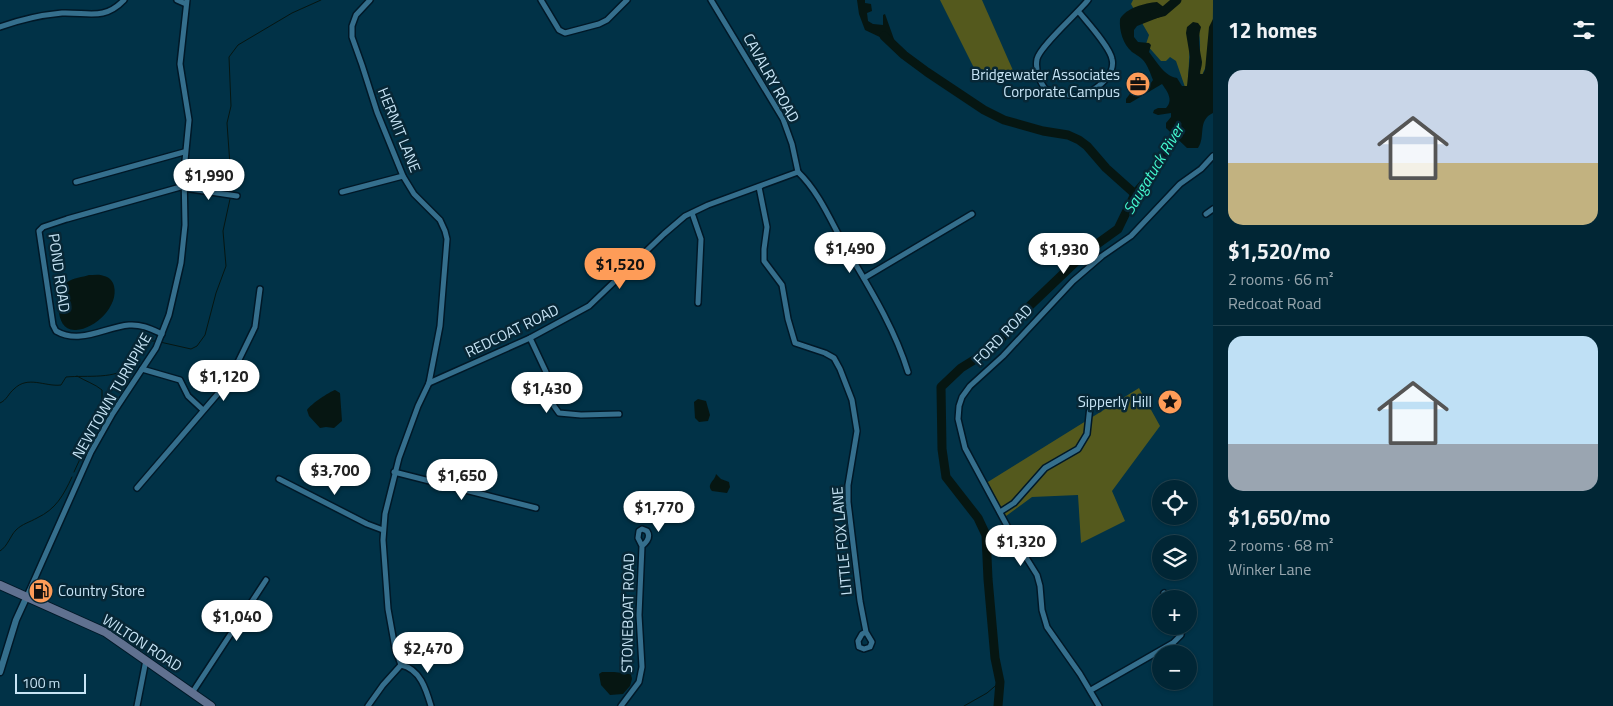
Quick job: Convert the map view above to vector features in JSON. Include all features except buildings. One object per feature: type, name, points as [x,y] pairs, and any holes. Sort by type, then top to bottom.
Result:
[{"type":"main road","name":"WILTON ROAD","points":[[0,585],[104,632],[211,706]]},
{"type":"street","points":[[0,27],[28,19],[61,13],[107,13],[124,0]]},
{"type":"street","points":[[177,0],[186,2]]},
{"type":"street","name":"HERMIT LANE","points":[[370,0],[356,15],[352,26],[352,37],[376,112],[404,176],[414,194],[440,220],[447,239],[440,326],[429,383]]},
{"type":"street","points":[[541,0],[559,30],[565,33],[600,24],[607,20],[627,0]]},
{"type":"street","name":"CAVALRY ROAD","points":[[711,0],[783,119],[792,144],[798,172]]},
{"type":"street","points":[[1079,12],[1108,50],[1112,59],[1110,73],[1101,84],[1089,93],[1068,96],[1045,89],[1039,80],[1037,58],[1042,50],[1079,12],[1088,0]]},
{"type":"street","name":"NEWTOWN TURNPIKE","points":[[0,672],[16,620],[91,452],[113,413],[159,342],[169,315],[181,263],[185,225],[184,152],[189,120],[180,64],[186,2]]},
{"type":"street","points":[[76,182],[184,152]]},
{"type":"street","name":"FORD ROAD","points":[[1000,512],[965,448],[958,419],[962,397],[974,382],[1003,356],[1072,281],[1102,256],[1131,236],[1180,184],[1201,169],[1213,157]]},
{"type":"street","points":[[798,172],[816,195],[864,278],[897,342],[908,372]]},
{"type":"street","name":"REDCOAT ROAD","points":[[429,383],[530,338],[589,306],[664,234],[692,212],[798,172]]},
{"type":"street","points":[[342,192],[404,176]]},
{"type":"street","points":[[184,187],[237,196]]},
{"type":"street","name":"POND ROAD","points":[[162,334],[137,326],[121,327],[91,335],[71,335],[56,331],[53,325],[39,231],[43,227],[67,219],[184,187]]},
{"type":"street","name":"LITTLE FOX LANE","points":[[759,187],[768,227],[764,261],[782,285],[795,344],[825,353],[834,358],[852,400],[857,431],[847,494],[860,601],[866,632]]},
{"type":"street","points":[[1206,214],[1213,209]]},
{"type":"street","points":[[692,212],[701,239],[698,303]]},
{"type":"street","points":[[864,278],[972,214]]},
{"type":"street","points":[[137,488],[222,389],[244,351],[255,327],[260,289]]},
{"type":"street","points":[[530,338],[546,372],[554,406],[559,413],[575,415],[619,414]]},
{"type":"street","points":[[142,369],[180,380],[188,396],[203,410]]},
{"type":"street","points":[[401,665],[395,648],[388,609],[383,530],[387,500],[394,472],[416,410],[429,383]]},
{"type":"street","points":[[1090,406],[1087,434],[1078,448],[1044,468],[1014,503],[1000,512],[1037,575],[1042,610],[1048,630],[1071,659],[1100,706]]},
{"type":"street","points":[[394,472],[536,508]]},
{"type":"street","points":[[279,479],[367,524],[383,530]]},
{"type":"street","name":"STONEBOAT ROAD","points":[[621,706],[639,682],[642,667],[639,615],[642,546]]},
{"type":"street","points":[[192,692],[266,580]]},
{"type":"street","points":[[1091,690],[1173,644],[1180,635]]},
{"type":"street","points":[[137,706],[146,660]]},
{"type":"street","points":[[368,706],[401,665]]},
{"type":"street","points":[[401,665],[412,668],[425,689],[431,706]]},
{"type":"green space","points":[[940,0],[982,0],[1015,75],[974,68]]},
{"type":"green space","points":[[1133,0],[1213,0],[1208,60],[1201,77],[1200,37],[1196,26],[1190,39],[1188,84],[1186,90],[1176,61],[1170,57],[1166,61],[1161,61],[1146,44],[1149,35],[1131,4]]},
{"type":"green space","points":[[1139,388],[1160,426],[1112,491],[1125,521],[1081,543],[1078,495],[1032,497],[1002,519],[983,485]]},
{"type":"shaded area","points":[[857,0],[865,0],[865,3],[871,4],[872,11],[867,13],[868,21],[873,24],[883,25],[883,15],[885,14],[895,42],[890,45],[884,39],[865,30],[859,14]]},
{"type":"shaded area","points":[[1157,2],[1165,8],[1165,15],[1137,26],[1134,30],[1134,37],[1138,42],[1151,45],[1149,52],[1158,64],[1165,72],[1177,78],[1182,86],[1187,86],[1190,57],[1186,33],[1187,27],[1193,22],[1198,23],[1201,27],[1199,40],[1202,62],[1200,74],[1203,74],[1209,27],[1213,19],[1213,113],[1208,116],[1203,124],[1198,148],[1187,148],[1166,128],[1166,123],[1171,117],[1171,113],[1158,115],[1153,113],[1158,108],[1166,108],[1170,99],[1162,84],[1130,103],[1126,103],[1126,99],[1132,91],[1138,94],[1141,92],[1140,90],[1147,87],[1153,80],[1144,61],[1129,49],[1124,41],[1120,28],[1120,19],[1131,9]]},
{"type":"shaded area","points":[[89,275],[108,277],[113,282],[115,294],[113,301],[104,315],[91,326],[76,330],[69,329],[60,318],[59,301],[63,286],[67,282]]},
{"type":"shaded area","points":[[335,390],[340,393],[342,421],[334,428],[320,428],[309,416],[307,410],[320,398]]},
{"type":"shaded area","points":[[698,399],[706,401],[710,415],[708,421],[699,422],[695,418],[694,402]]},
{"type":"shaded area","points":[[716,474],[721,479],[729,482],[730,487],[727,493],[710,489],[710,484]]},
{"type":"shaded area","points":[[602,672],[631,674],[630,686],[623,694],[610,695],[601,685],[599,674]]},
{"type":"waterway","points":[[232,193],[227,123],[231,106],[229,57],[238,45],[292,13],[321,0]]},
{"type":"waterway","name":"Saugatuck River","points":[[1155,14],[1163,12],[1177,0]]},
{"type":"waterway","points":[[884,36],[904,55],[984,110],[1004,120],[1043,131],[1068,135],[1079,140],[1135,194]]},
{"type":"waterway","name":"Saugatuck River","points":[[998,706],[1000,682],[995,658],[986,535],[978,518],[946,477],[942,449],[941,387],[961,368],[995,347],[1019,316],[1086,252],[1118,229],[1135,194],[1153,173],[1179,128]]},
{"type":"waterway","points":[[160,342],[191,349],[197,346],[205,335],[216,293],[226,266],[223,231],[230,199]]},
{"type":"waterway","points":[[0,403],[14,389],[25,383],[61,385],[66,377],[101,376],[118,373],[134,363],[146,341],[157,341]]},
{"type":"waterway","points":[[74,472],[80,459],[82,434],[100,411],[102,404],[102,390],[77,376]]},
{"type":"waterway","points":[[0,551],[18,528],[44,514],[54,506],[62,496],[72,477]]},
{"type":"waterway","points":[[964,706],[987,693],[1000,682]]},
{"type":"place","name":"Bridgewater Associates Corporate Campus","points":[[1138,84]]},
{"type":"place","name":"Sipperly Hill","points":[[1170,402]]},
{"type":"place","name":"Country Store","points":[[41,591]]}]
